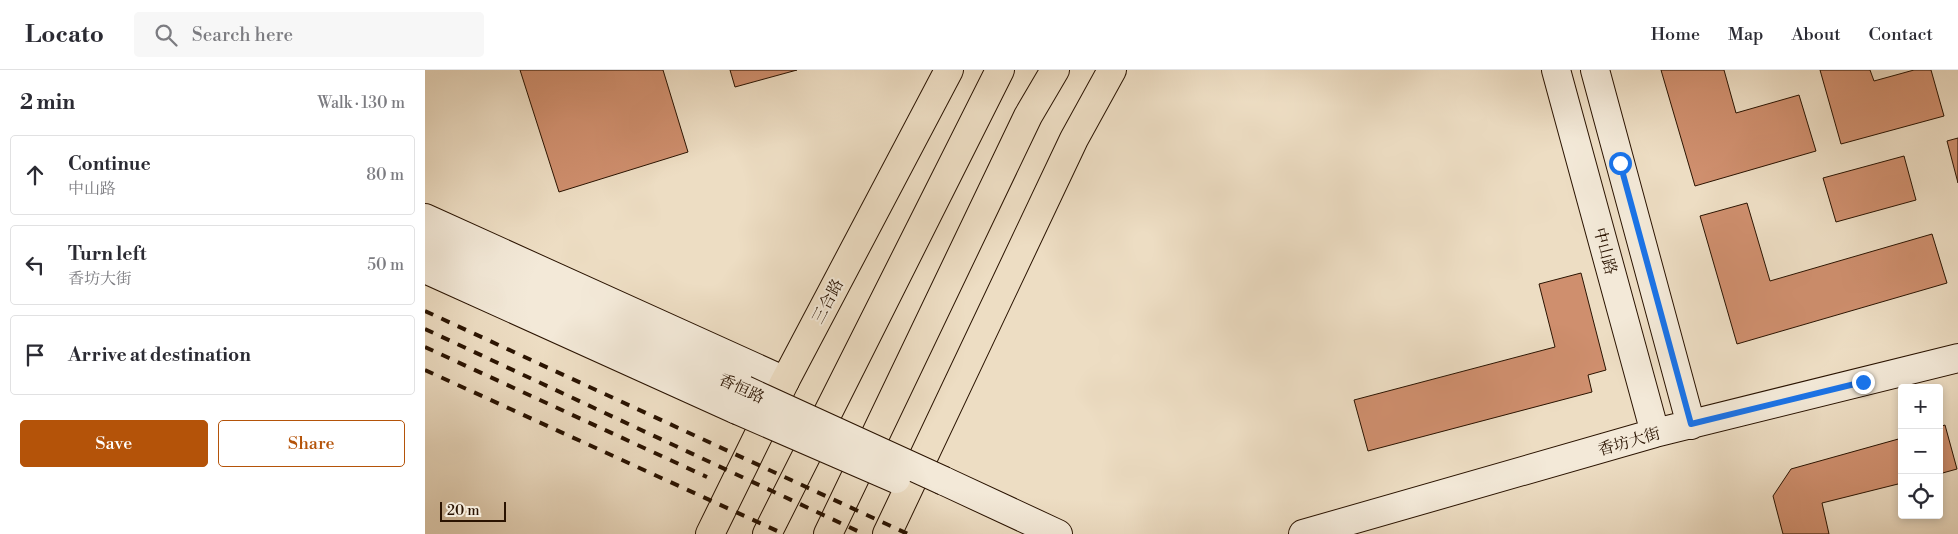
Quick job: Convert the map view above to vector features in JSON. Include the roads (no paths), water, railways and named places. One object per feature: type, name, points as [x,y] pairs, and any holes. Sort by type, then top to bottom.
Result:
[{"type":"highway","name":"三合路","points":[[710,534],[785,381],[949,70]]},
{"type":"highway","points":[[767,534],[1000,70]]},
{"type":"highway","points":[[828,534],[1028,116],[1055,70]]},
{"type":"highway","points":[[887,534],[1075,139],[1112,70]]},
{"type":"main road","name":"中山路","points":[[1556,70],[1655,433]]},
{"type":"main road","points":[[1595,70],[1691,424]]},
{"type":"main road","points":[[425,218],[785,381]]},
{"type":"main road","name":"香恒路","points":[[425,243],[741,400]]},
{"type":"main road","name":"香恒路","points":[[425,269],[741,400],[941,489],[1058,534]]},
{"type":"main road","name":"香坊大街","points":[[1303,534],[1655,433],[1958,358]]},
{"type":"main road","name":"香恒路","points":[[941,489],[1022,534]]},
{"type":"railway","points":[[425,311],[908,534]]},
{"type":"railway","points":[[425,329],[864,534]]},
{"type":"railway","points":[[425,347],[707,477]]},
{"type":"railway","points":[[425,370],[784,534]]}]
